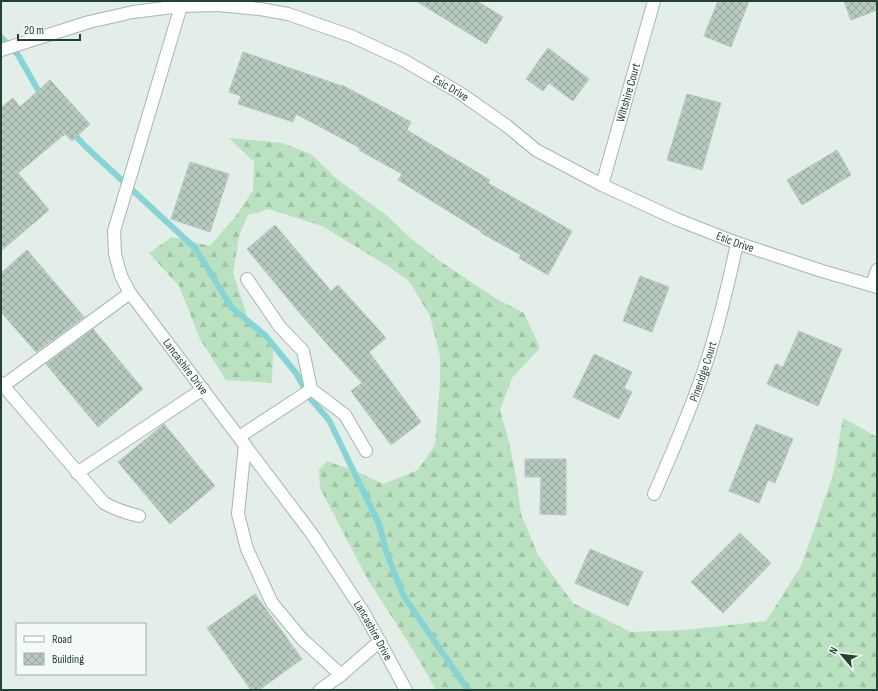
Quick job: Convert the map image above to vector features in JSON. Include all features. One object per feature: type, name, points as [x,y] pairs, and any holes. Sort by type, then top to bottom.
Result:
[{"type":"street","name":"Wiltshire Court","points":[[602,185],[654,1]]},
{"type":"street","name":"Esic Drive","points":[[1,50],[89,22],[133,12],[181,6],[261,5],[351,36],[403,60],[460,93],[507,126],[536,150],[602,185],[676,219],[737,243],[822,271],[875,286]]},
{"type":"street","name":"Lancashire Drive","points":[[181,6],[114,231],[114,254],[120,276],[130,293],[312,534],[364,613],[406,690]]},
{"type":"street","name":"Pineridge Court","points":[[654,494],[682,432],[704,370],[723,307],[737,243]]},
{"type":"street","points":[[875,286],[877,270]]},
{"type":"street","points":[[247,278],[280,328],[303,351],[310,389],[345,415],[366,451]]},
{"type":"street","points":[[130,293],[2,384],[104,503],[126,513],[139,516]]},
{"type":"street","points":[[310,389],[242,441],[238,514],[247,549],[272,603],[302,639],[341,675]]},
{"type":"street","points":[[77,472],[203,390]]},
{"type":"street","points":[[320,690],[341,675],[380,642]]},
{"type":"green space","points":[[229,138],[282,143],[311,154],[337,179],[386,215],[409,237],[440,261],[495,298],[524,313],[540,348],[512,378],[500,410],[509,442],[521,514],[538,555],[573,603],[631,632],[684,630],[766,621],[801,566],[833,475],[843,418],[877,437],[877,690],[436,690],[415,653],[368,580],[320,488],[319,470],[327,461],[355,471],[383,484],[418,470],[435,445],[440,383],[440,356],[430,316],[409,281],[388,266],[322,226],[269,209],[248,215],[239,236],[233,273],[248,319],[273,350],[272,383],[226,380],[200,339],[179,286],[149,253],[172,237],[210,246],[236,216],[253,190],[254,162]]},
{"type":"building","points":[[416,1],[477,1],[503,17],[486,44]]},
{"type":"building","points":[[718,1],[749,1],[731,47],[704,36]]},
{"type":"building","points":[[844,1],[877,1],[877,10],[851,20]]},
{"type":"building","points":[[548,48],[589,79],[573,101],[549,83],[543,91],[526,79]]},
{"type":"building","points":[[243,52],[342,85],[411,122],[407,130],[490,180],[488,183],[572,231],[548,275],[519,258],[521,255],[481,233],[482,232],[398,180],[402,174],[359,150],[360,148],[296,114],[293,122],[238,104],[241,96],[229,92]]},
{"type":"building","points":[[50,80],[90,124],[72,141],[65,134],[18,173],[49,210],[1,251],[1,108],[13,98],[20,107]]},
{"type":"building","points":[[687,94],[721,103],[702,170],[667,160]]},
{"type":"building","points":[[837,150],[851,175],[802,205],[787,180]]},
{"type":"building","points":[[190,162],[229,174],[210,232],[171,219]]},
{"type":"building","points":[[275,225],[331,291],[338,285],[386,338],[369,352],[421,422],[391,445],[351,391],[362,383],[303,317],[247,249]]},
{"type":"building","points":[[27,250],[84,317],[36,352],[1,312],[1,273]]},
{"type":"building","points":[[640,276],[669,287],[652,332],[623,321]]},
{"type":"building","points":[[93,329],[143,389],[98,427],[46,364]]},
{"type":"building","points":[[799,331],[842,349],[818,406],[767,384],[776,364],[783,367]]},
{"type":"building","points":[[594,354],[632,372],[624,388],[632,392],[619,419],[573,397]]},
{"type":"building","points":[[164,424],[215,486],[170,524],[118,462]]},
{"type":"building","points":[[756,424],[793,439],[775,483],[768,480],[759,503],[729,491]]},
{"type":"building","points":[[525,459],[566,459],[566,515],[540,514],[541,477],[525,477]]},
{"type":"building","points":[[740,533],[771,563],[723,613],[691,582]]},
{"type":"building","points":[[590,549],[643,572],[628,606],[575,583]]},
{"type":"building","points":[[255,594],[302,659],[259,690],[251,690],[207,628]]},
{"type":"waterway","points":[[1,37],[18,55],[42,97]]},
{"type":"waterway","points":[[71,131],[86,147],[195,248],[232,308],[265,335],[296,373],[309,397],[329,420],[379,524],[386,551],[403,595],[468,690]]}]
